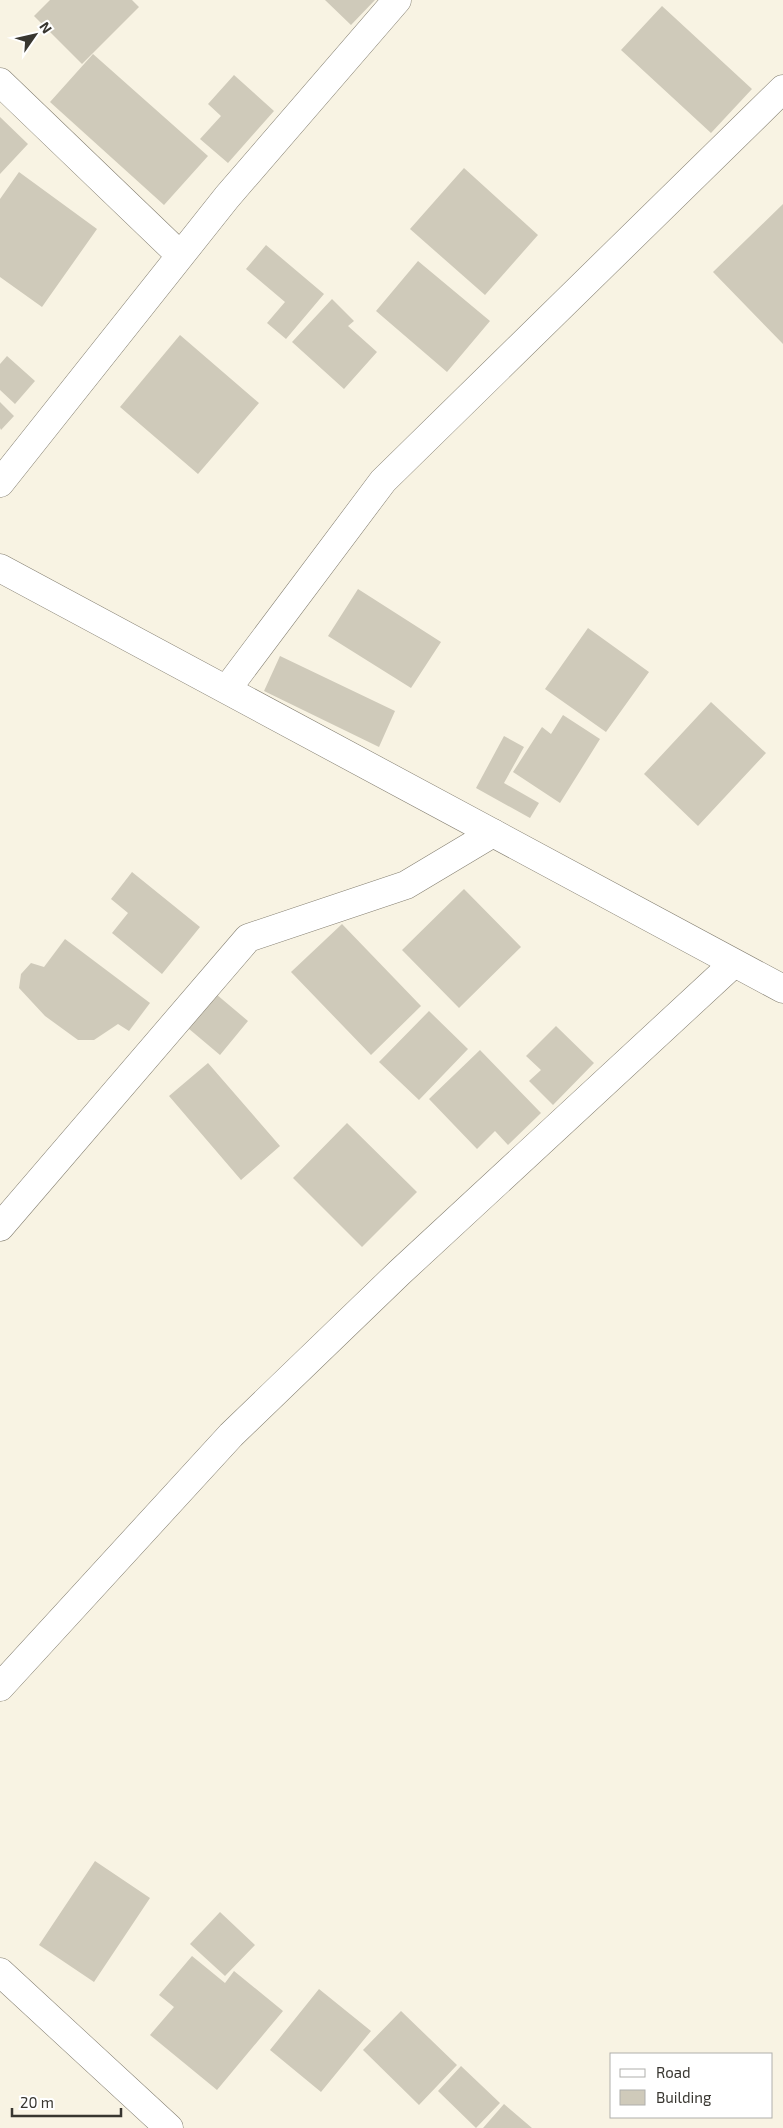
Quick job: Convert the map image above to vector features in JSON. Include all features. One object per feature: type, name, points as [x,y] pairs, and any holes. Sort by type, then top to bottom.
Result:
[{"type":"street","points":[[0,483],[226,197],[397,0]]},
{"type":"street","points":[[0,82],[180,255]]},
{"type":"street","points":[[227,690],[383,482],[783,89]]},
{"type":"street","points":[[0,568],[733,964],[783,989]]},
{"type":"street","points":[[0,1227],[248,938],[406,885],[493,833]]},
{"type":"street","points":[[0,1687],[231,1434],[400,1273],[733,964]]},
{"type":"street","points":[[0,1972],[169,2128]]},
{"type":"building","points":[[50,0],[132,0],[139,7],[82,64],[34,16]]},
{"type":"building","points":[[325,0],[375,0],[351,25]]},
{"type":"building","points":[[662,6],[752,89],[711,133],[621,50]]},
{"type":"building","points":[[93,54],[208,156],[164,205],[50,102]]},
{"type":"building","points":[[234,75],[274,111],[228,163],[200,139],[221,116],[208,104]]},
{"type":"building","points":[[0,117],[28,144],[0,174]]},
{"type":"building","points":[[464,168],[538,235],[485,295],[410,229]]},
{"type":"building","points":[[19,172],[97,229],[42,307],[0,277],[0,199]]},
{"type":"building","points":[[783,204],[783,344],[713,272]]},
{"type":"building","points":[[266,245],[324,294],[286,339],[267,323],[285,302],[246,269]]},
{"type":"building","points":[[418,261],[490,321],[447,372],[376,311]]},
{"type":"building","points":[[332,299],[354,321],[348,326],[377,352],[344,389],[292,342]]},
{"type":"building","points":[[180,335],[259,403],[198,474],[120,407]]},
{"type":"building","points":[[7,356],[35,381],[15,404],[0,390],[0,364]]},
{"type":"building","points":[[0,402],[14,416],[1,430],[0,428]]},
{"type":"building","points":[[358,589],[441,642],[411,688],[328,636]]},
{"type":"building","points":[[588,628],[649,672],[606,732],[545,689]]},
{"type":"building","points":[[280,656],[395,711],[379,747],[264,691]]},
{"type":"building","points":[[711,702],[766,753],[698,826],[644,774]]},
{"type":"building","points":[[563,715],[600,739],[560,803],[513,772],[542,727],[551,734]]},
{"type":"building","points":[[504,736],[524,747],[504,783],[539,803],[530,818],[476,788]]},
{"type":"building","points":[[132,872],[200,927],[162,974],[112,933],[128,913],[111,899]]},
{"type":"building","points":[[464,889],[521,947],[459,1008],[402,950]]},
{"type":"building","points":[[342,924],[421,1006],[371,1055],[291,972]]},
{"type":"building","points":[[65,939],[150,1003],[129,1031],[118,1024],[94,1040],[78,1040],[45,1016],[19,988],[21,974],[31,963],[44,967]]},
{"type":"building","points":[[210,989],[248,1021],[220,1055],[182,1023]]},
{"type":"building","points":[[429,1011],[468,1049],[419,1100],[379,1062]]},
{"type":"building","points":[[556,1026],[594,1063],[553,1105],[529,1081],[541,1070],[526,1056]]},
{"type":"building","points":[[480,1050],[541,1113],[508,1145],[495,1131],[477,1149],[429,1099]]},
{"type":"building","points":[[208,1063],[280,1146],[241,1180],[169,1096]]},
{"type":"building","points":[[347,1123],[417,1192],[362,1247],[293,1178]]},
{"type":"building","points":[[95,1861],[150,1898],[94,1982],[39,1945]]},
{"type":"building","points":[[220,1912],[255,1945],[225,1976],[190,1944]]},
{"type":"building","points":[[192,1956],[225,1983],[234,1971],[283,2011],[217,2090],[150,2035],[174,2007],[159,1995]]},
{"type":"building","points":[[319,1989],[371,2031],[321,2092],[270,2050]]},
{"type":"building","points":[[401,2011],[457,2065],[419,2105],[363,2050]]},
{"type":"building","points":[[461,2066],[500,2103],[476,2128],[438,2091]]},
{"type":"building","points":[[504,2104],[532,2128],[483,2128]]}]
